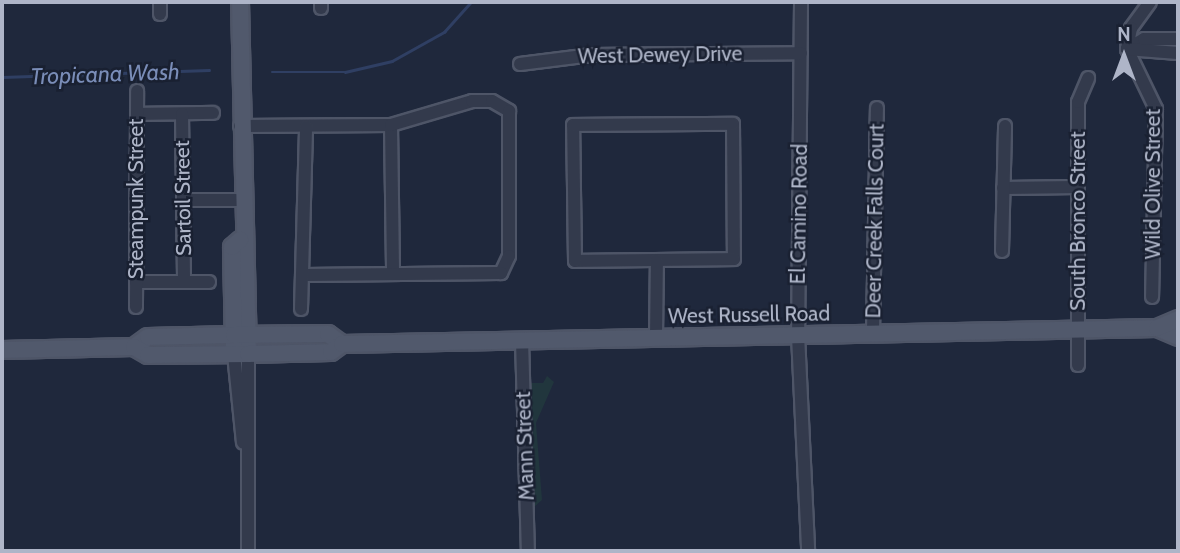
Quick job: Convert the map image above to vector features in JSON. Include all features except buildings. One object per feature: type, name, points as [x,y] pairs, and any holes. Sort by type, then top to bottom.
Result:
[{"type":"main road","points":[[240,2],[240,240],[247,247],[241,354]]},
{"type":"main road","name":"West Russell Road","points":[[2,350],[134,347],[148,355],[331,352],[342,344],[1157,328],[1178,319]]},
{"type":"main road","name":"West Russell Road","points":[[1157,328],[1178,337]]},
{"type":"main road","name":"West Russell Road","points":[[134,347],[148,337],[241,335],[328,334],[342,344]]},
{"type":"street","name":"El Camino Road","points":[[801,2],[798,335],[808,551]]},
{"type":"street","points":[[1127,49],[1131,28],[1150,2]]},
{"type":"street","points":[[1127,49],[1144,39],[1178,39]]},
{"type":"street","points":[[1127,49],[1178,53]]},
{"type":"street","name":"Wild Olive Street","points":[[1127,49],[1156,109],[1152,297]]},
{"type":"street","name":"West Dewey Drive","points":[[520,64],[591,55],[801,52]]},
{"type":"street","name":"South Bronco Street","points":[[1078,365],[1079,102],[1088,78]]},
{"type":"street","name":"Steampunk Street","points":[[136,307],[137,91]]},
{"type":"street","points":[[240,126],[391,125],[449,104],[506,105],[507,268],[501,273],[305,275]]},
{"type":"street","name":"Deer Creek Falls Court","points":[[873,333],[877,108]]},
{"type":"street","points":[[136,114],[213,113]]},
{"type":"street","name":"Sartoil Street","points":[[182,114],[184,282]]},
{"type":"street","points":[[733,124],[734,260],[657,260],[575,261],[573,125],[733,124]]},
{"type":"street","points":[[391,125],[393,274]]},
{"type":"street","points":[[301,309],[305,275],[306,126]]},
{"type":"street","points":[[1002,251],[1005,126]]},
{"type":"street","points":[[1003,188],[1078,187]]},
{"type":"street","points":[[183,200],[240,200]]},
{"type":"street","points":[[656,337],[657,260]]},
{"type":"street","points":[[136,282],[209,282]]},
{"type":"street","name":"Mann Street","points":[[522,340],[528,551]]},
{"type":"street","points":[[241,354],[236,421],[245,450],[248,551]]},
{"type":"shaded area","points":[[547,376],[554,382],[536,423],[542,500],[534,507],[528,383],[543,383]]},
{"type":"waterway","name":"Tropicana Wash","points":[[272,72],[345,72],[392,61],[444,32],[471,2]]},
{"type":"waterway","name":"Tropicana Wash","points":[[2,77],[209,70]]}]
